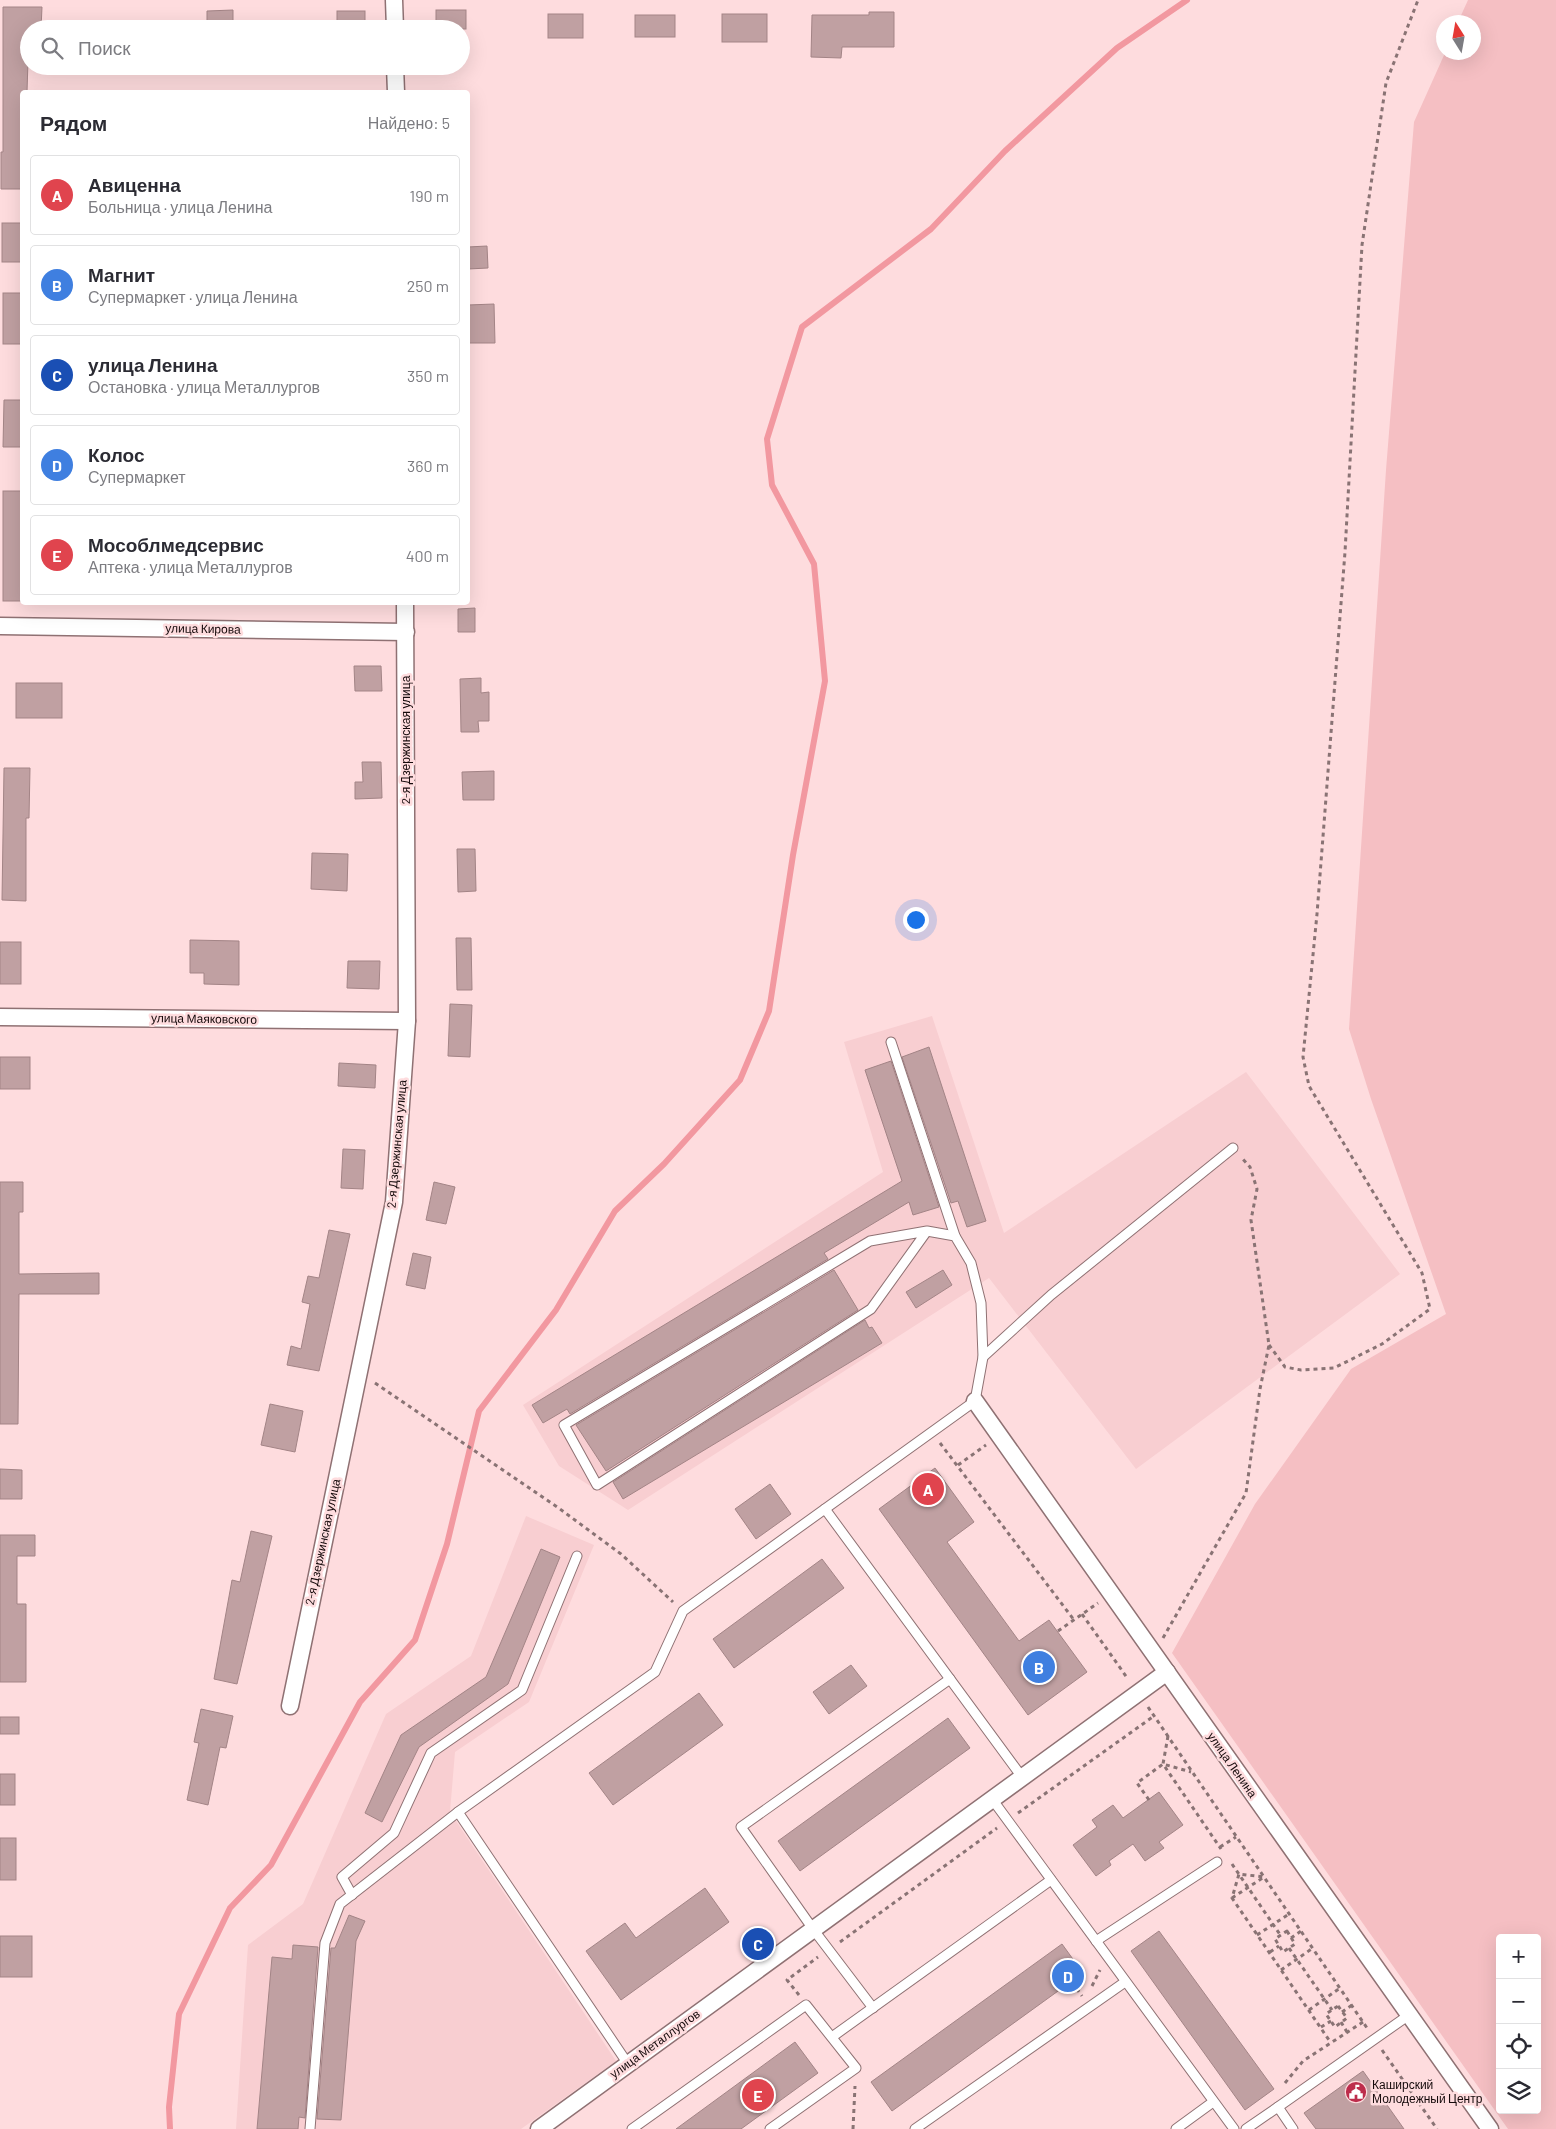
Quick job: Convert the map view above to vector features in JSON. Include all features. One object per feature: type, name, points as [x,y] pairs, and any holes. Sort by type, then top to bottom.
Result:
[{"type":"street","points":[[394,0],[394,20]]},
{"type":"street","points":[[395,75],[396,90]]},
{"type":"street","name":"2-я Дзержинская улица","points":[[290,1706],[394,1202],[407,1021],[405,605]]},
{"type":"street","name":"улица Кирова","points":[[0,626],[406,632]]},
{"type":"street","name":"улица Маяковского","points":[[0,1016],[407,1021]]},
{"type":"street","name":"улица Ленина","points":[[975,1401],[1490,2129]]},
{"type":"street","name":"улица Металлургов","points":[[539,2129],[1167,1672]]},
{"type":"lane","points":[[310,2129],[325,1943],[340,1904],[458,1812],[655,1672],[683,1611],[975,1401],[983,1357],[981,1303],[971,1263],[955,1236],[891,1042]]},
{"type":"lane","points":[[983,1357],[1051,1295],[1233,1148]]},
{"type":"lane","points":[[928,1231],[871,1309],[597,1485],[564,1425],[870,1241],[928,1231],[955,1236]]},
{"type":"lane","points":[[825,1509],[1022,1777]]},
{"type":"lane","points":[[352,1895],[342,1877],[394,1833],[431,1754],[522,1690],[577,1556]]},
{"type":"lane","points":[[873,2008],[828,1950],[741,1827],[950,1679]]},
{"type":"lane","points":[[992,1799],[1234,2129]]},
{"type":"lane","points":[[458,1812],[628,2064]]},
{"type":"lane","points":[[1096,1941],[1217,1862]]},
{"type":"lane","points":[[832,2037],[1051,1880]]},
{"type":"lane","points":[[915,2129],[1125,1982]]},
{"type":"lane","points":[[632,2129],[806,2005],[856,2068],[770,2129]]},
{"type":"lane","points":[[1246,2129],[1409,2015]]},
{"type":"lane","points":[[1176,2129],[1214,2102]]},
{"type":"lane","points":[[1278,2107],[1293,2129]]},
{"type":"path","points":[[1269,1345],[1285,1366],[1301,1370],[1334,1368],[1382,1344],[1430,1309],[1422,1273],[1309,1086],[1303,1057],[1317,914],[1345,552],[1362,245],[1386,83],[1418,0]]},
{"type":"path","points":[[1154,1654],[1246,1493],[1260,1389],[1269,1345],[1251,1220],[1257,1190],[1250,1167],[1233,1148]]},
{"type":"path","points":[[384,1389],[560,1509],[621,1554],[683,1611]]},
{"type":"path","points":[[932,1432],[1074,1620]]},
{"type":"path","points":[[958,1465],[1000,1435]]},
{"type":"path","points":[[1058,1631],[1112,1594]]},
{"type":"path","points":[[1082,1614],[1138,1692],[1438,2129]]},
{"type":"path","points":[[806,2005],[787,1980],[1154,1716]]},
{"type":"path","points":[[1149,1800],[1137,1783],[1163,1764],[1168,1736]]},
{"type":"path","points":[[1163,1764],[1192,1773]]},
{"type":"path","points":[[1163,1764],[1225,1854]]},
{"type":"path","points":[[1229,1861],[1281,1936]]},
{"type":"path","points":[[1239,1874],[1264,1877]]},
{"type":"path","points":[[1232,1898],[1239,1874]]},
{"type":"path","points":[[1232,1898],[1264,1877]]},
{"type":"path","points":[[1232,1898],[1331,2043]]},
{"type":"path","points":[[1257,1935],[1289,1914]]},
{"type":"path","points":[[1287,1931],[1295,1944],[1283,1952],[1275,1939],[1281,1936],[1287,1931]]},
{"type":"path","points":[[1291,1938],[1301,1931]]},
{"type":"path","points":[[1270,1952],[1279,1946]]},
{"type":"path","points":[[1290,1948],[1332,2010]]},
{"type":"path","points":[[1281,1970],[1313,1948]]},
{"type":"path","points":[[1085,2000],[1107,1957]]},
{"type":"path","points":[[1309,2010],[1340,1988]]},
{"type":"path","points":[[1342,2012],[1352,2005]]},
{"type":"path","points":[[1338,2006],[1347,2018],[1335,2027],[1326,2014],[1332,2010],[1338,2006]]},
{"type":"path","points":[[1321,2027],[1330,2021]]},
{"type":"path","points":[[1341,2022],[1347,2032]]},
{"type":"path","points":[[1282,2086],[1303,2061],[1363,2022]]},
{"type":"path","points":[[853,2129],[856,2068]]},
{"type":"shaded area","points":[[1468,0],[1556,0],[1556,2129],[1508,2129],[1497,2114],[1541,2114],[1541,1934],[1496,1934],[1496,2112],[1172,1653],[1255,1504],[1351,1369],[1446,1314],[1371,1099],[1349,1029],[1386,470],[1414,122],[1442,60],[1481,60],[1481,15],[1461,15]]},
{"type":"shaded area","points":[[932,1016],[1004,1233],[1246,1072],[1400,1274],[1136,1469],[989,1278],[628,1510],[559,1466],[523,1405],[883,1172],[844,1042]]},
{"type":"shaded area","points":[[526,1516],[594,1545],[529,1702],[455,1752],[450,1812],[616,2061],[521,2129],[236,2129],[248,1945],[303,1904],[386,1714],[471,1656]]},
{"type":"building","points":[[3,7],[42,7],[41,20],[20,20],[20,75],[28,75],[27,90],[20,90],[20,189],[1,189],[1,152],[3,152]]},
{"type":"building","points":[[233,10],[233,20],[207,20],[207,11]]},
{"type":"building","points":[[436,10],[466,10],[466,20],[436,20]]},
{"type":"building","points":[[337,11],[365,11],[365,20],[337,20]]},
{"type":"building","points":[[869,12],[894,12],[894,47],[842,47],[841,58],[811,57],[812,15],[869,15]]},
{"type":"building","points":[[548,14],[583,14],[583,38],[548,38]]},
{"type":"building","points":[[722,14],[767,14],[767,42],[722,42]]},
{"type":"building","points":[[635,15],[675,15],[675,37],[635,37]]},
{"type":"building","points":[[2,223],[20,223],[20,262],[2,262]]},
{"type":"building","points":[[487,246],[488,268],[470,269],[470,247]]},
{"type":"building","points":[[3,293],[20,293],[20,344],[3,344]]},
{"type":"building","points":[[494,304],[495,343],[470,343],[470,305]]},
{"type":"building","points":[[4,400],[20,400],[20,447],[3,447]]},
{"type":"building","points":[[3,491],[20,491],[20,601],[3,601]]},
{"type":"building","points":[[475,608],[475,632],[458,632],[458,609]]},
{"type":"building","points":[[354,666],[381,666],[382,691],[355,691]]},
{"type":"building","points":[[481,678],[481,693],[489,692],[489,721],[478,721],[479,732],[461,732],[460,679]]},
{"type":"building","points":[[16,683],[62,683],[62,718],[16,718]]},
{"type":"building","points":[[362,762],[381,762],[382,798],[355,799],[355,782],[363,782]]},
{"type":"building","points":[[4,768],[30,768],[29,818],[26,818],[26,901],[2,900]]},
{"type":"building","points":[[494,771],[494,800],[463,800],[462,772]]},
{"type":"building","points":[[457,849],[475,849],[476,891],[458,892]]},
{"type":"building","points":[[312,853],[348,854],[347,891],[311,889]]},
{"type":"building","points":[[456,938],[471,938],[472,990],[457,990]]},
{"type":"building","points":[[190,940],[239,941],[239,985],[204,984],[204,973],[190,973]]},
{"type":"building","points":[[0,942],[21,942],[21,984],[0,984]]},
{"type":"building","points":[[348,961],[380,961],[379,989],[347,988]]},
{"type":"building","points":[[450,1004],[472,1005],[470,1057],[448,1056]]},
{"type":"building","points":[[929,1047],[986,1221],[967,1227],[958,1201],[951,1203],[902,1057]]},
{"type":"building","points":[[0,1057],[30,1057],[30,1089],[0,1089]]},
{"type":"building","points":[[891,1061],[939,1207],[913,1215],[909,1202],[824,1253],[828,1259],[570,1414],[567,1409],[543,1423],[532,1405],[902,1181],[865,1070]]},
{"type":"building","points":[[339,1063],[376,1065],[375,1088],[338,1086]]},
{"type":"building","points":[[343,1149],[365,1150],[363,1189],[341,1188]]},
{"type":"building","points":[[0,1182],[23,1182],[23,1212],[19,1212],[19,1274],[99,1273],[99,1294],[19,1294],[18,1424],[0,1424]]},
{"type":"building","points":[[434,1182],[455,1187],[446,1224],[426,1220]]},
{"type":"building","points":[[329,1230],[350,1234],[319,1371],[287,1365],[291,1346],[301,1349],[310,1304],[302,1302],[308,1276],[319,1278]]},
{"type":"building","points":[[413,1253],[431,1257],[425,1289],[406,1285]]},
{"type":"building","points":[[834,1270],[858,1310],[606,1471],[576,1425]]},
{"type":"building","points":[[943,1270],[952,1285],[916,1308],[906,1292]]},
{"type":"building","points":[[865,1320],[869,1328],[872,1327],[882,1343],[623,1499],[613,1482]]},
{"type":"building","points":[[270,1404],[303,1411],[295,1452],[261,1445]]},
{"type":"building","points":[[935,1468],[974,1522],[947,1542],[1019,1641],[1049,1620],[1087,1672],[1028,1715],[879,1509]]},
{"type":"building","points":[[0,1469],[22,1470],[22,1499],[0,1499]]},
{"type":"building","points":[[770,1484],[791,1514],[756,1539],[735,1509]]},
{"type":"building","points":[[251,1531],[272,1536],[237,1684],[214,1679],[232,1580],[240,1582]]},
{"type":"building","points":[[0,1535],[35,1535],[35,1556],[17,1556],[17,1604],[26,1604],[26,1682],[0,1682]]},
{"type":"building","points":[[541,1549],[560,1557],[508,1684],[419,1747],[382,1822],[365,1813],[401,1735],[486,1677]]},
{"type":"building","points":[[822,1559],[844,1588],[734,1668],[713,1639]]},
{"type":"building","points":[[851,1665],[867,1686],[829,1714],[813,1692]]},
{"type":"building","points":[[699,1693],[723,1725],[613,1805],[589,1773]]},
{"type":"building","points":[[201,1709],[233,1716],[226,1748],[220,1747],[208,1805],[187,1800],[199,1743],[194,1742]]},
{"type":"building","points":[[0,1717],[19,1717],[19,1734],[0,1734]]},
{"type":"building","points":[[948,1718],[970,1748],[800,1871],[778,1841]]},
{"type":"building","points":[[0,1774],[15,1774],[15,1805],[0,1805]]},
{"type":"building","points":[[1159,1792],[1183,1825],[1159,1842],[1164,1848],[1145,1861],[1133,1844],[1109,1861],[1111,1865],[1096,1876],[1073,1845],[1097,1827],[1092,1820],[1113,1805],[1123,1818]]},
{"type":"building","points":[[0,1838],[16,1838],[16,1880],[0,1880]]},
{"type":"building","points":[[705,1888],[729,1922],[621,2000],[586,1951],[625,1923],[636,1938]]},
{"type":"building","points":[[349,1915],[365,1921],[356,1941],[341,2120],[317,2119],[331,1948],[335,1948]]},
{"type":"building","points":[[1159,1931],[1274,2089],[1245,2110],[1131,1951]]},
{"type":"building","points":[[0,1936],[32,1936],[32,1977],[0,1977]]},
{"type":"building","points":[[1062,1944],[1083,1973],[892,2111],[871,2082]]},
{"type":"building","points":[[293,1945],[318,1947],[305,2118],[299,2117],[298,2129],[257,2129],[272,1957],[292,1959]]},
{"type":"building","points":[[795,2042],[818,2073],[741,2129],[676,2129]]},
{"type":"building","name":"Каширский Молодежный Центр","points":[[1363,2071],[1404,2129],[1316,2129],[1304,2113]]},
{"type":"waterway","points":[[170,2129],[169,2107],[179,2014],[230,1908],[271,1865],[360,1702],[415,1640],[447,1544],[479,1411],[556,1310],[615,1211],[664,1164],[740,1080],[769,1011],[793,855],[825,681],[814,564],[772,485],[767,439],[802,327],[931,229],[1005,151],[1117,48],[1187,0]]},
{"type":"place","name":"Авиценна","points":[[928,1489]]},
{"type":"place","name":"Магнит","points":[[1039,1667]]},
{"type":"place","name":"улица Ленина","points":[[758,1944]]},
{"type":"place","name":"Колос","points":[[1068,1976]]},
{"type":"place","name":"Каширский Молодежный Центр","points":[[1356,2092]]},
{"type":"place","name":"Мособлмедсервис","points":[[758,2095]]}]
